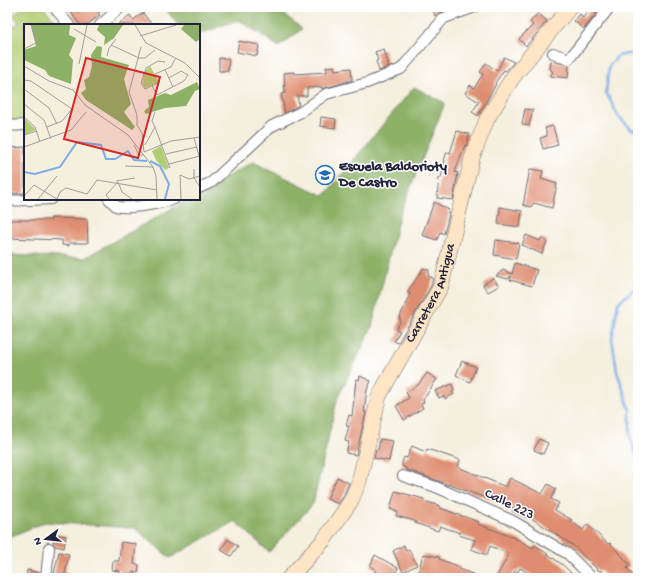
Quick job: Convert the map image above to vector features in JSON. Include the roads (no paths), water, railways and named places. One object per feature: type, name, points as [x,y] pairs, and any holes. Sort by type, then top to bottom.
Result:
[{"type":"street","points":[[54,7],[68,24]]},
{"type":"street","points":[[101,24],[121,7]]},
{"type":"street","points":[[200,188],[212,182],[272,126],[301,112],[326,94],[367,83],[401,69],[444,18],[474,7]]},
{"type":"street","name":"Carretera Antigua","points":[[289,578],[324,540],[351,501],[359,482],[379,396],[441,286],[472,158],[487,119],[513,78],[570,7]]},
{"type":"street","points":[[553,53],[569,59],[610,7]]},
{"type":"street","points":[[7,126],[24,125]]},
{"type":"street","points":[[7,201],[30,200]]},
{"type":"street","points":[[110,200],[116,206],[125,207],[163,203],[171,200]]},
{"type":"street","name":"Calle 223","points":[[403,476],[436,487],[513,521],[568,554],[592,578]]},
{"type":"street","points":[[46,578],[49,548]]},
{"type":"waterway","points":[[638,52],[618,56],[609,66],[606,92],[618,116],[631,129],[638,131]]},
{"type":"waterway","points":[[638,286],[618,303],[612,339],[617,371],[630,410],[630,437],[638,459]]},
{"type":"place","name":"Escuela Baldorioty De Castro","points":[[325,175]]}]
